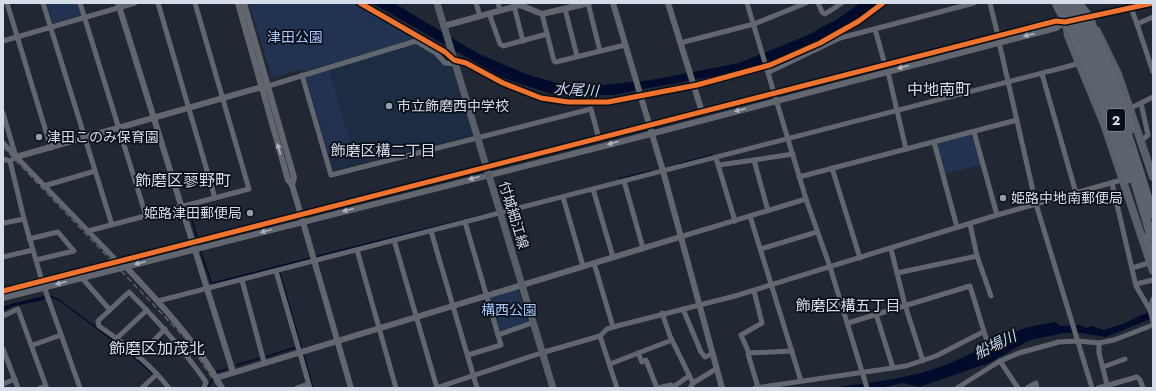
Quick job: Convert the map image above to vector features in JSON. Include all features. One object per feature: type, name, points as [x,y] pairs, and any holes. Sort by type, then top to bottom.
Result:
[{"type":"highway","points":[[1056,3],[1065,22],[1073,34],[1103,102],[1153,253]]},
{"type":"highway","name":"2","points":[[1064,3],[1086,46],[1108,100],[1136,184],[1153,243]]},
{"type":"highway","name":"2","points":[[1072,3],[1092,42],[1116,101],[1153,215]]},
{"type":"highway","points":[[1078,3],[1089,17],[1103,41],[1118,74],[1153,174]]},
{"type":"highway","points":[[1089,17],[1131,129],[1153,197]]},
{"type":"highway","points":[[1065,22],[1068,36],[1081,63],[1104,124],[1152,262],[1153,271]]},
{"type":"main road","name":"付城細江線","points":[[437,3],[541,353],[553,388]]},
{"type":"street","points":[[7,3],[51,148]]},
{"type":"street","points":[[43,3],[112,224]]},
{"type":"street","points":[[80,3],[146,216]]},
{"type":"street","points":[[3,41],[84,18],[119,5],[135,3]]},
{"type":"street","points":[[158,3],[215,198]]},
{"type":"street","points":[[88,231],[249,189],[195,3]]},
{"type":"street","points":[[238,3],[265,87]]},
{"type":"street","points":[[244,3],[288,180],[292,186],[315,261],[351,388]]},
{"type":"street","points":[[476,3],[480,16]]},
{"type":"street","points":[[498,3],[500,10]]},
{"type":"street","points":[[444,26],[520,5],[542,14],[589,3],[600,51]]},
{"type":"street","points":[[613,3],[624,45],[663,171],[722,388]]},
{"type":"street","points":[[668,3],[702,112]]},
{"type":"street","points":[[747,3],[769,72],[799,177],[830,267],[867,388]]},
{"type":"street","points":[[680,43],[754,24],[806,3]]},
{"type":"street","points":[[818,3],[822,12],[825,14],[842,3]]},
{"type":"street","points":[[769,72],[840,38],[974,3]]},
{"type":"street","points":[[990,3],[1036,204],[1092,388]]},
{"type":"street","points":[[1051,3],[1065,22]]},
{"type":"street","points":[[1084,3],[1089,17]]},
{"type":"street","points":[[3,298],[43,284],[193,242],[487,170],[651,133],[888,72],[1056,21],[1065,22],[1132,6],[1153,3]]},
{"type":"street","points":[[119,5],[234,372]]},
{"type":"street","points":[[514,6],[523,41]]},
{"type":"street","points":[[1132,6],[1153,69]]},
{"type":"street","points":[[565,9],[577,56]]},
{"type":"street","points":[[490,13],[500,44],[503,46],[547,34]]},
{"type":"street","points":[[542,14],[554,61],[624,45]]},
{"type":"street","points":[[1137,24],[1153,17]]},
{"type":"street","points":[[875,29],[885,65]]},
{"type":"street","points":[[3,291],[82,278],[195,250],[303,222],[649,125],[885,65],[999,39]]},
{"type":"street","points":[[3,159],[10,161],[16,157],[265,87],[416,41],[436,53],[445,63],[454,61]]},
{"type":"street","points":[[158,301],[1081,63]]},
{"type":"street","points":[[888,72],[906,149]]},
{"type":"street","points":[[1042,74],[1076,193]]},
{"type":"street","points":[[302,75],[331,175],[591,109],[599,139]]},
{"type":"street","points":[[1131,108],[1153,97]]},
{"type":"street","points":[[1141,103],[1148,135],[1141,141]]},
{"type":"street","points":[[3,113],[16,157]]},
{"type":"street","points":[[799,177],[1017,120]]},
{"type":"street","points":[[974,132],[997,215]]},
{"type":"street","points":[[934,142],[956,227]]},
{"type":"street","points":[[3,144],[118,262]]},
{"type":"street","points":[[719,165],[793,154]]},
{"type":"street","points":[[716,158],[735,220]]},
{"type":"street","points":[[754,160],[768,211]]},
{"type":"street","points":[[10,161],[24,218],[43,284],[80,388]]},
{"type":"street","points":[[832,168],[860,258]]},
{"type":"street","points":[[44,186],[95,170]]},
{"type":"street","points":[[394,240],[437,388],[474,377],[541,353],[600,336],[612,327],[662,313],[700,306],[754,291],[956,227],[1123,180],[1153,174]]},
{"type":"street","points":[[624,181],[643,248]]},
{"type":"street","points":[[1112,183],[1136,284],[1150,310],[1153,321]]},
{"type":"street","points":[[593,189],[613,257]]},
{"type":"street","points":[[563,197],[583,266]]},
{"type":"street","points":[[216,378],[264,362],[338,341],[806,199]]},
{"type":"street","points":[[750,216],[801,381]]},
{"type":"street","points":[[4,223],[24,218]]},
{"type":"street","points":[[465,222],[501,345],[468,355]]},
{"type":"street","points":[[970,224],[977,256],[991,296]]},
{"type":"street","points":[[431,230],[477,388]]},
{"type":"street","points":[[30,239],[58,232],[74,251],[36,260]]},
{"type":"street","points":[[761,249],[817,232]]},
{"type":"street","points":[[890,249],[905,305],[923,361]]},
{"type":"street","points":[[3,257],[33,250]]},
{"type":"street","points":[[357,250],[396,388]]},
{"type":"street","points":[[897,273],[977,256]]},
{"type":"street","points":[[1132,268],[1152,262]]},
{"type":"street","points":[[594,263],[612,327]]},
{"type":"street","points":[[126,267],[158,301],[189,339],[222,388]]},
{"type":"street","points":[[276,271],[309,386],[296,388]]},
{"type":"street","points":[[82,278],[110,310]]},
{"type":"street","points":[[242,280],[264,362]]},
{"type":"street","points":[[1136,284],[1153,280]]},
{"type":"street","points":[[848,323],[970,286],[986,338]]},
{"type":"street","points":[[754,291],[762,323],[741,335],[749,353],[757,388],[893,368],[923,361],[951,349],[983,332]]},
{"type":"street","points":[[169,388],[117,338],[99,326],[98,321],[129,292],[165,329],[186,354],[206,382],[204,388]]},
{"type":"street","points":[[1150,310],[1153,299]]},
{"type":"street","points":[[683,308],[701,352],[705,357],[712,354]]},
{"type":"street","points":[[3,316],[18,309],[33,346],[46,386],[40,388]]},
{"type":"street","points":[[117,338],[147,310]]},
{"type":"street","points":[[662,313],[692,385],[716,369]]},
{"type":"street","points":[[876,314],[893,368]]},
{"type":"street","points":[[498,335],[532,323]]},
{"type":"street","points":[[957,388],[1000,361],[1019,353],[1059,342],[1078,341],[1099,343],[1114,340],[1153,325]]},
{"type":"street","points":[[139,360],[165,329]]},
{"type":"street","points":[[33,346],[61,335]]},
{"type":"street","points":[[600,336],[617,388]]},
{"type":"street","points":[[610,364],[672,340]]},
{"type":"street","points":[[1099,343],[1099,353],[1107,385]]},
{"type":"street","points":[[3,349],[18,388]]},
{"type":"street","points":[[749,353],[792,351]]},
{"type":"street","points":[[638,353],[642,362],[646,360],[658,388],[671,385],[673,388],[689,376]]},
{"type":"street","points":[[1103,367],[1125,359]]},
{"type":"street","points":[[1000,361],[1018,388]]},
{"type":"street","points":[[142,388],[155,375]]},
{"type":"street","points":[[1098,388],[1137,377],[1140,380],[1142,388]]},
{"type":"street","points":[[3,384],[15,380]]},
{"type":"street","points":[[1118,382],[1120,388]]},
{"type":"street","points":[[1027,388],[1036,383],[1037,388]]},
{"type":"shaded area","name":"市立飾磨西中学校","points":[[416,43],[435,55],[444,65],[452,68],[473,135],[332,171],[305,77],[307,75]]},
{"type":"green space","points":[[46,3],[77,3],[81,15],[53,23]]},
{"type":"green space","name":"津田公園","points":[[249,3],[354,3],[416,39],[305,71],[302,69],[272,78]]},
{"type":"green space","points":[[329,70],[351,145],[328,152],[306,76]]},
{"type":"green space","points":[[971,134],[981,165],[944,174],[937,145],[938,143]]},
{"type":"green space","name":"構西公園","points":[[518,289],[528,323],[500,332],[489,298]]},
{"type":"water","name":"水尾川","points":[[372,3],[394,3],[477,53],[526,74],[557,83],[584,87],[651,80],[739,63],[808,35],[839,18],[860,3],[879,3],[846,25],[811,44],[756,66],[722,75],[614,95],[554,95],[501,77]]},
{"type":"water","points":[[43,296],[44,300],[14,306],[3,311],[4,306]]},
{"type":"water","name":"船場川","points":[[1153,311],[1153,318],[1106,337],[1081,333],[1064,333],[1030,340],[989,363],[919,387],[903,383],[880,388],[832,388],[905,377],[934,369],[1031,326],[1056,322],[1060,326],[1079,325],[1086,328],[1093,326],[1103,330],[1123,324]]},
{"type":"waterway","points":[[679,164],[712,155]]},
{"type":"waterway","points":[[619,179],[651,171]]},
{"type":"waterway","points":[[188,207],[198,240]]},
{"type":"waterway","points":[[314,257],[483,215]]},
{"type":"waterway","points":[[200,249],[211,282],[213,283],[311,258]]},
{"type":"waterway","points":[[279,271],[302,350]]},
{"type":"waterway","points":[[41,298],[50,296],[59,300],[126,350],[154,375]]},
{"type":"waterway","points":[[265,357],[297,347]]},
{"type":"waterway","points":[[303,353],[313,388]]},
{"type":"waterway","points":[[237,365],[261,358]]},
{"type":"waterway","points":[[216,372],[227,369]]},
{"type":"waterway","points":[[207,388],[214,378]]},
{"type":"railway","points":[[3,147],[186,339],[219,388]]},
{"type":"cycle path","points":[[360,3],[445,52],[454,60],[466,63],[503,83],[541,98],[568,102],[608,102],[697,85],[770,65],[820,43],[859,21],[883,3]]},
{"type":"cycle path","points":[[3,291],[1056,21],[1065,22],[1153,3]]},
{"type":"place","name":"市立飾磨西中学校","points":[[389,106]]},
{"type":"place","name":"津田このみ保育園","points":[[39,137]]},
{"type":"place","name":"姫路中地南郵便局","points":[[1003,198]]},
{"type":"place","name":"姫路津田郵便局","points":[[250,213]]},
{"type":"district","name":"中地南町","points":[[939,89]]},
{"type":"district","name":"飾磨区構二丁目","points":[[383,151]]},
{"type":"district","name":"飾磨区蓼野町","points":[[183,180]]},
{"type":"district","name":"飾磨区構五丁目","points":[[848,306]]},
{"type":"district","name":"飾磨区加茂北","points":[[157,348]]}]
